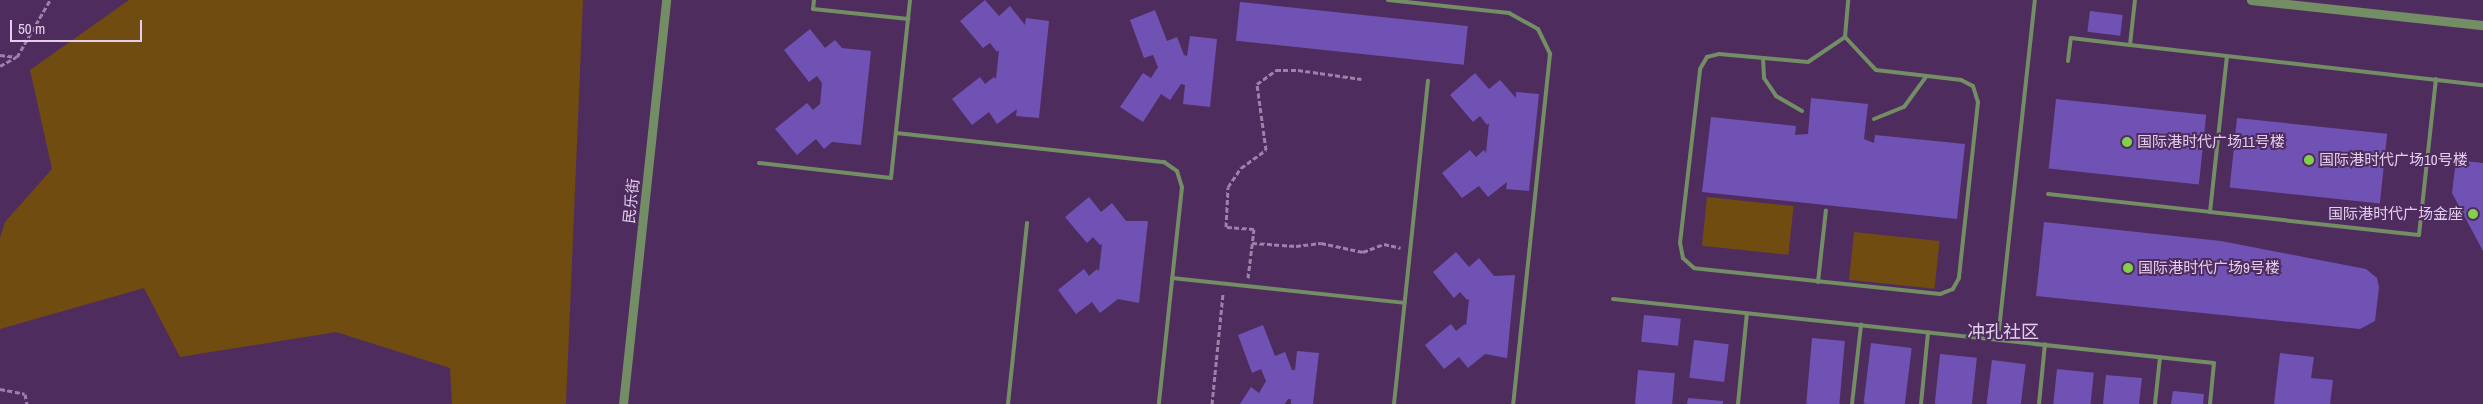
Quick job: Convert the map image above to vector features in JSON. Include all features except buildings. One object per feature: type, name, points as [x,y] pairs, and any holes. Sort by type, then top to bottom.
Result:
[{"type":"street","name":"民乐街","points":[[623,404],[666,0]]},
{"type":"street","points":[[2251,0],[2483,25]]},
{"type":"lane","points":[[814,0],[813,9],[908,19]]},
{"type":"lane","points":[[759,163],[892,178],[910,0]]},
{"type":"lane","points":[[1389,0],[1509,13],[1538,29],[1550,54],[1513,404]]},
{"type":"lane","points":[[1845,37],[1808,62],[1719,54],[1707,57],[1700,69],[1680,244],[1683,258],[1694,268],[1940,294],[1953,289],[1959,278],[1978,102],[1973,86],[1961,80],[1876,70],[1845,37],[1848,0]]},
{"type":"lane","points":[[1998,340],[2035,0]]},
{"type":"lane","points":[[2130,45],[2135,0]]},
{"type":"lane","points":[[2068,61],[2071,38],[2483,85]]},
{"type":"lane","points":[[2210,212],[2227,56]]},
{"type":"lane","points":[[1763,58],[1764,78],[1776,96],[1802,111]]},
{"type":"lane","points":[[1874,119],[1904,106],[1926,77]]},
{"type":"lane","points":[[2048,194],[2418,235],[2436,79]]},
{"type":"lane","points":[[1394,404],[1428,81]]},
{"type":"lane","points":[[896,133],[1164,162],[1176,171],[1182,187],[1159,404]]},
{"type":"lane","points":[[1818,282],[1826,210]]},
{"type":"lane","points":[[1008,404],[1027,222]]},
{"type":"lane","points":[[1172,278],[1405,303]]},
{"type":"lane","points":[[1613,299],[2214,362],[2210,404]]},
{"type":"lane","points":[[1738,404],[1748,313]]},
{"type":"lane","points":[[1852,404],[1861,325]]},
{"type":"lane","points":[[1921,404],[1928,332]]},
{"type":"lane","points":[[2039,404],[2045,344]]},
{"type":"lane","points":[[2155,404],[2160,356]]},
{"type":"path","points":[[0,66],[17,57],[50,0]]},
{"type":"path","points":[[0,55],[17,57]]},
{"type":"path","points":[[1247,286],[1254,229],[1226,227],[1228,187],[1241,168],[1266,150],[1257,84],[1276,70],[1361,78]]},
{"type":"path","points":[[1252,243],[1296,246],[1321,242],[1363,252],[1384,244],[1410,251]]},
{"type":"path","points":[[1212,404],[1224,283]]},
{"type":"path","points":[[0,389],[24,394],[27,404]]},
{"type":"shaded area","points":[[129,0],[583,0],[566,404],[452,404],[450,368],[336,332],[180,357],[144,288],[0,329],[0,238],[5,222],[52,169],[30,70]]},
{"type":"shaded area","points":[[1707,197],[1794,206],[1788,255],[1702,246]]},
{"type":"shaded area","points":[[1854,232],[1940,241],[1935,289],[1849,280]]},
{"type":"place","name":"国际港时代广场11号楼","points":[[2127,142]]},
{"type":"place","name":"国际港时代广场10号楼","points":[[2309,160]]},
{"type":"place","name":"国际港时代广场金座","points":[[2473,214]]},
{"type":"place","name":"国际港时代广场9号楼","points":[[2128,268]]},
{"type":"district","name":"冲孔社区","points":[[2003,332]]}]
